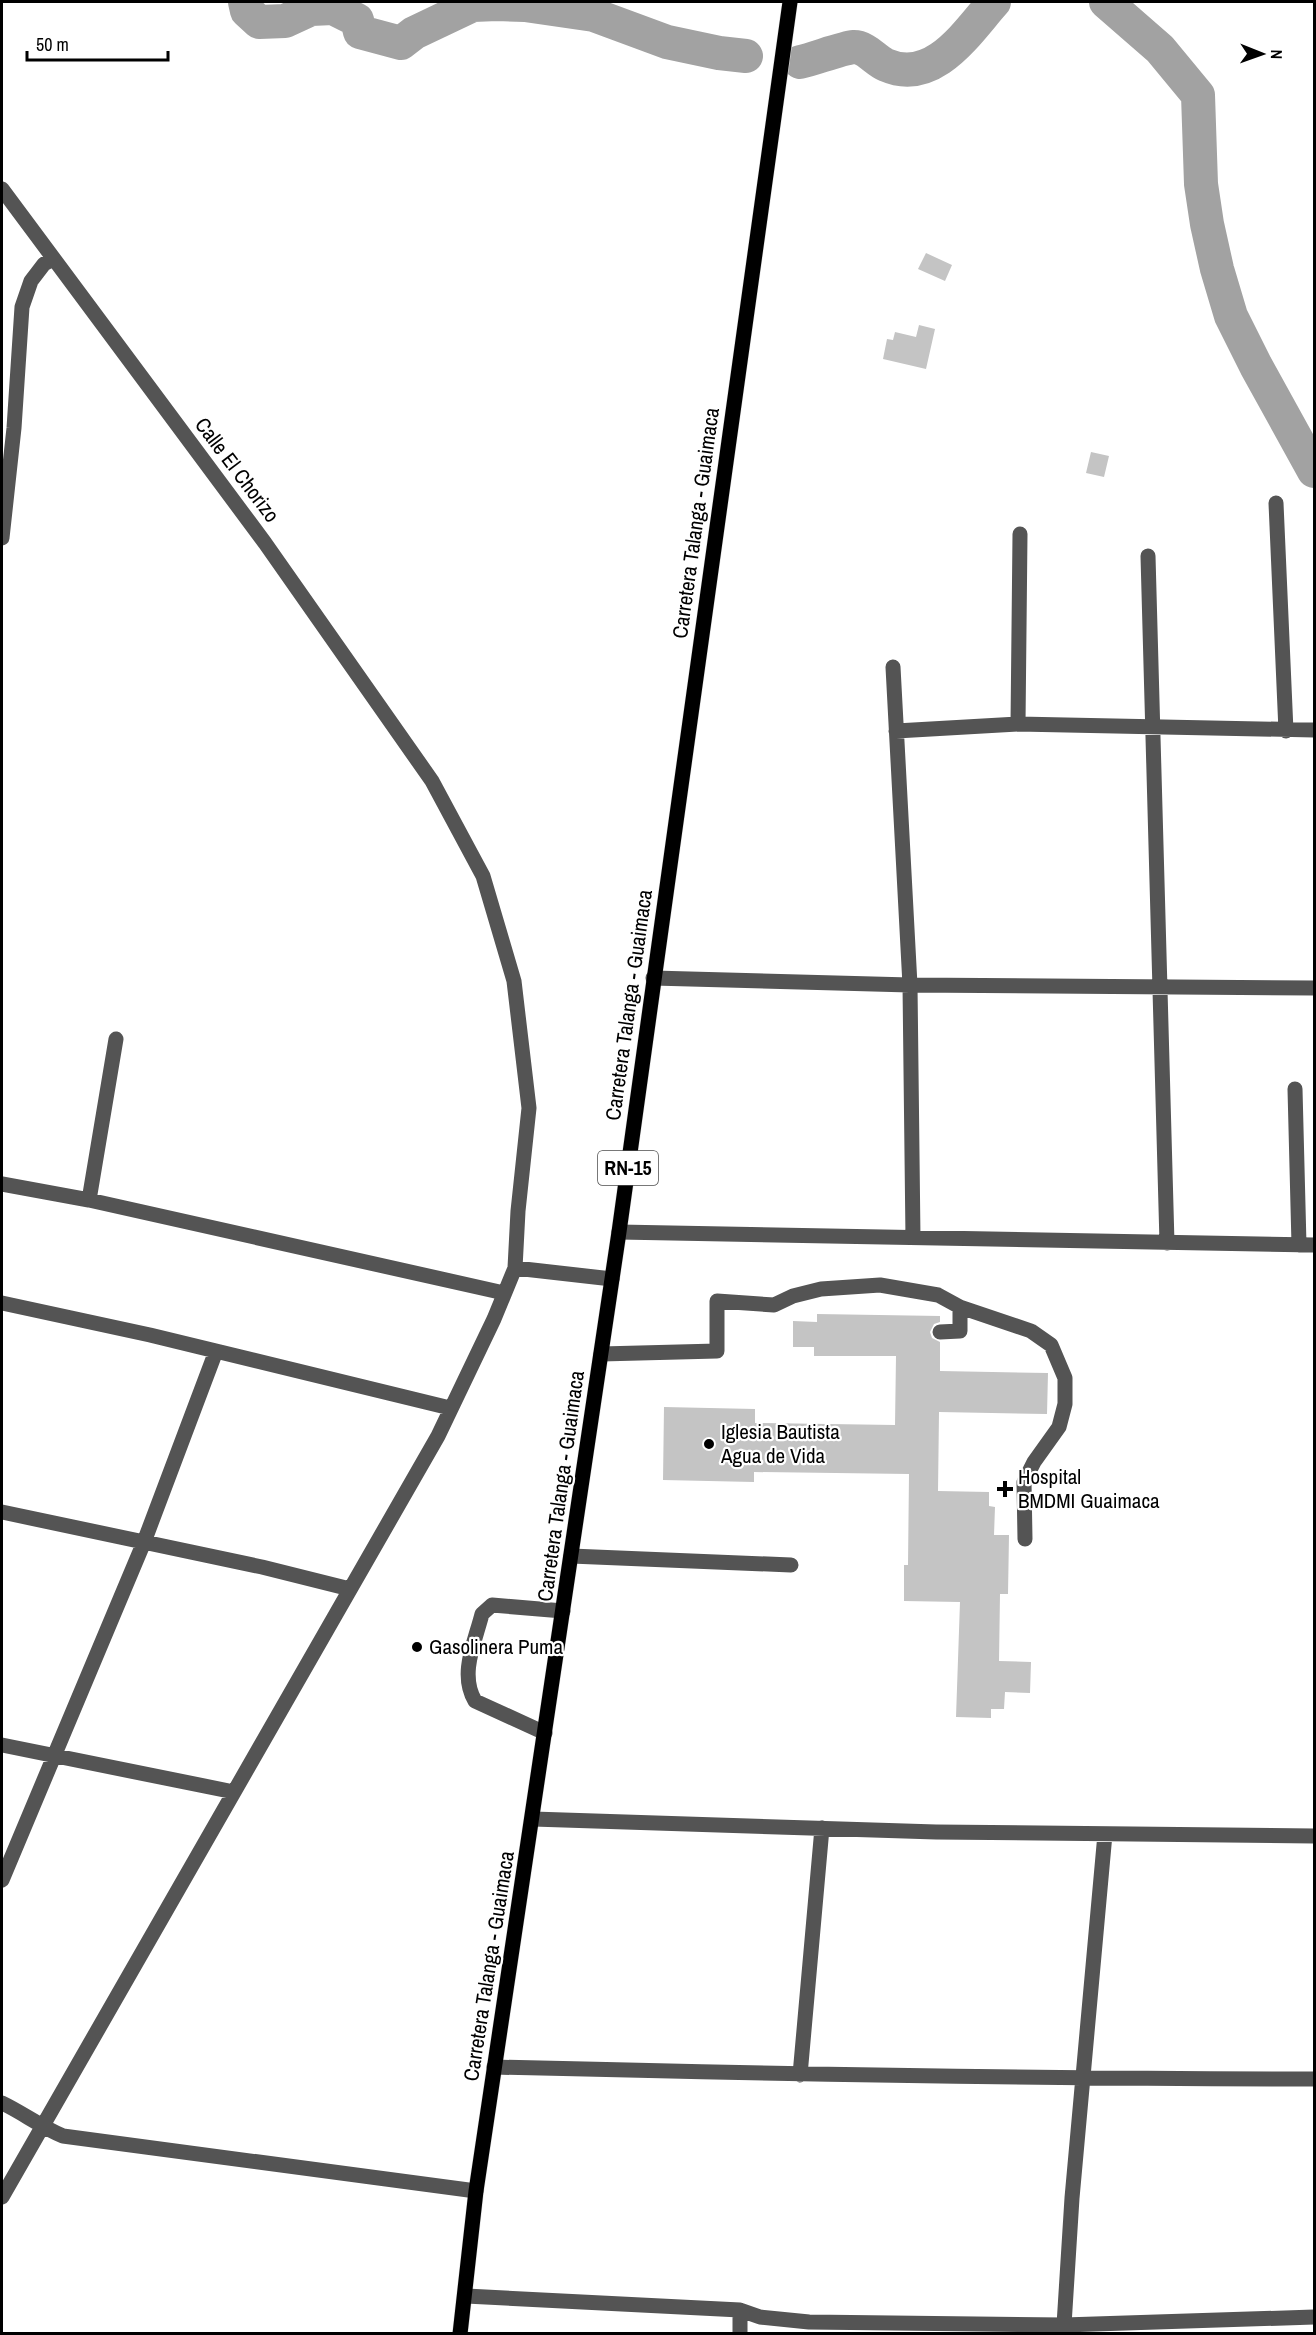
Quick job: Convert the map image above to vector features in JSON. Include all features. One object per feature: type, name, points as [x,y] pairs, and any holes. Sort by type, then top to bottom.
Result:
[{"type":"main road","name":"Carretera Talanga - Guaimaca","points":[[460,2334],[476,2191],[620,1232],[790,2]]},
{"type":"street","name":"Calle El Chorizo","points":[[2,189],[266,543],[432,780],[483,876],[514,981],[529,1108],[518,1211],[515,1268]]},
{"type":"street","points":[[2,538],[14,428],[22,307],[31,281],[44,264],[53,259]]},
{"type":"street","points":[[1276,503],[1286,731]]},
{"type":"street","points":[[1018,724],[1020,534]]},
{"type":"street","points":[[1148,556],[1167,1243]]},
{"type":"street","points":[[893,667],[910,985],[913,1238]]},
{"type":"street","points":[[896,731],[1018,724],[1314,730]]},
{"type":"street","points":[[654,978],[910,985],[1314,988]]},
{"type":"street","points":[[89,1200],[116,1039]]},
{"type":"street","points":[[620,1232],[1307,1245],[1295,1089]]},
{"type":"street","points":[[2,1184],[89,1200],[504,1293]]},
{"type":"street","points":[[2,2197],[438,1436],[494,1319],[515,1268],[612,1279]]},
{"type":"street","points":[[601,1354],[717,1351],[717,1301],[774,1305],[793,1296],[821,1289],[880,1285],[938,1295],[960,1307],[1031,1331],[1051,1345],[1065,1378],[1065,1404],[1059,1427],[1034,1462],[1024,1482],[1025,1539]]},
{"type":"street","points":[[2,1303],[216,1351],[450,1408]]},
{"type":"street","points":[[940,1332],[960,1331],[960,1307]]},
{"type":"street","points":[[2,1880],[144,1542],[216,1351]]},
{"type":"street","points":[[2,1512],[350,1589]]},
{"type":"street","points":[[571,1556],[791,1565]]},
{"type":"street","points":[[545,1733],[475,1701],[469,1691],[466,1677],[482,1614],[487,1608],[492,1605],[563,1611]]},
{"type":"street","points":[[2,1745],[234,1792]]},
{"type":"street","points":[[533,1819],[822,1828],[1314,1836]]},
{"type":"street","points":[[800,2075],[822,1828]]},
{"type":"street","points":[[1064,2325],[1072,2198],[1105,1834]]},
{"type":"street","points":[[495,2067],[800,2075],[1314,2079]]},
{"type":"street","points":[[2,2103],[26,2114],[41,2127],[63,2136],[476,2191]]},
{"type":"street","points":[[466,2296],[740,2310],[760,2317],[809,2322],[984,2328],[1314,2318]]},
{"type":"street","points":[[740,2310],[740,2334]]},
{"type":"building","points":[[926,253],[952,265],[945,281],[918,269]]},
{"type":"building","points":[[919,325],[935,329],[926,369],[883,359],[887,339],[893,340],[895,332],[916,337]]},
{"type":"building","points":[[1091,452],[1109,456],[1104,477],[1086,473]]},
{"type":"building","points":[[817,1314],[940,1316],[940,1322],[934,1324],[930,1332],[932,1338],[940,1342],[940,1371],[1048,1373],[1047,1414],[939,1412],[938,1491],[989,1492],[989,1506],[995,1507],[994,1535],[1009,1535],[1008,1594],[1000,1594],[999,1661],[1031,1662],[1030,1693],[1005,1692],[1004,1709],[991,1709],[991,1718],[956,1717],[960,1602],[904,1601],[904,1565],[908,1565],[909,1474],[754,1472],[754,1482],[663,1480],[664,1407],[755,1409],[755,1423],[895,1425],[896,1356],[814,1356],[814,1347],[793,1347],[793,1321],[817,1322]]},
{"type":"waterway","points":[[245,2],[247,11],[259,22],[285,21],[311,9],[333,8],[357,20],[360,32],[401,43],[414,33],[473,5],[525,5],[594,15],[667,42],[746,56]]},
{"type":"waterway","points":[[800,62],[854,47],[863,49],[886,65],[903,70],[919,68],[934,62],[948,52],[994,2]]},
{"type":"waterway","points":[[1106,2],[1160,49],[1198,95],[1201,184],[1217,269],[1231,316],[1314,471]]},
{"type":"place","name":"Iglesia Bautista Agua de Vida","points":[[709,1444]]},
{"type":"place","name":"Hospital BMDMI Guaimaca","points":[[1005,1489]]},
{"type":"place","name":"Gasolinera Puma","points":[[417,1647]]}]
